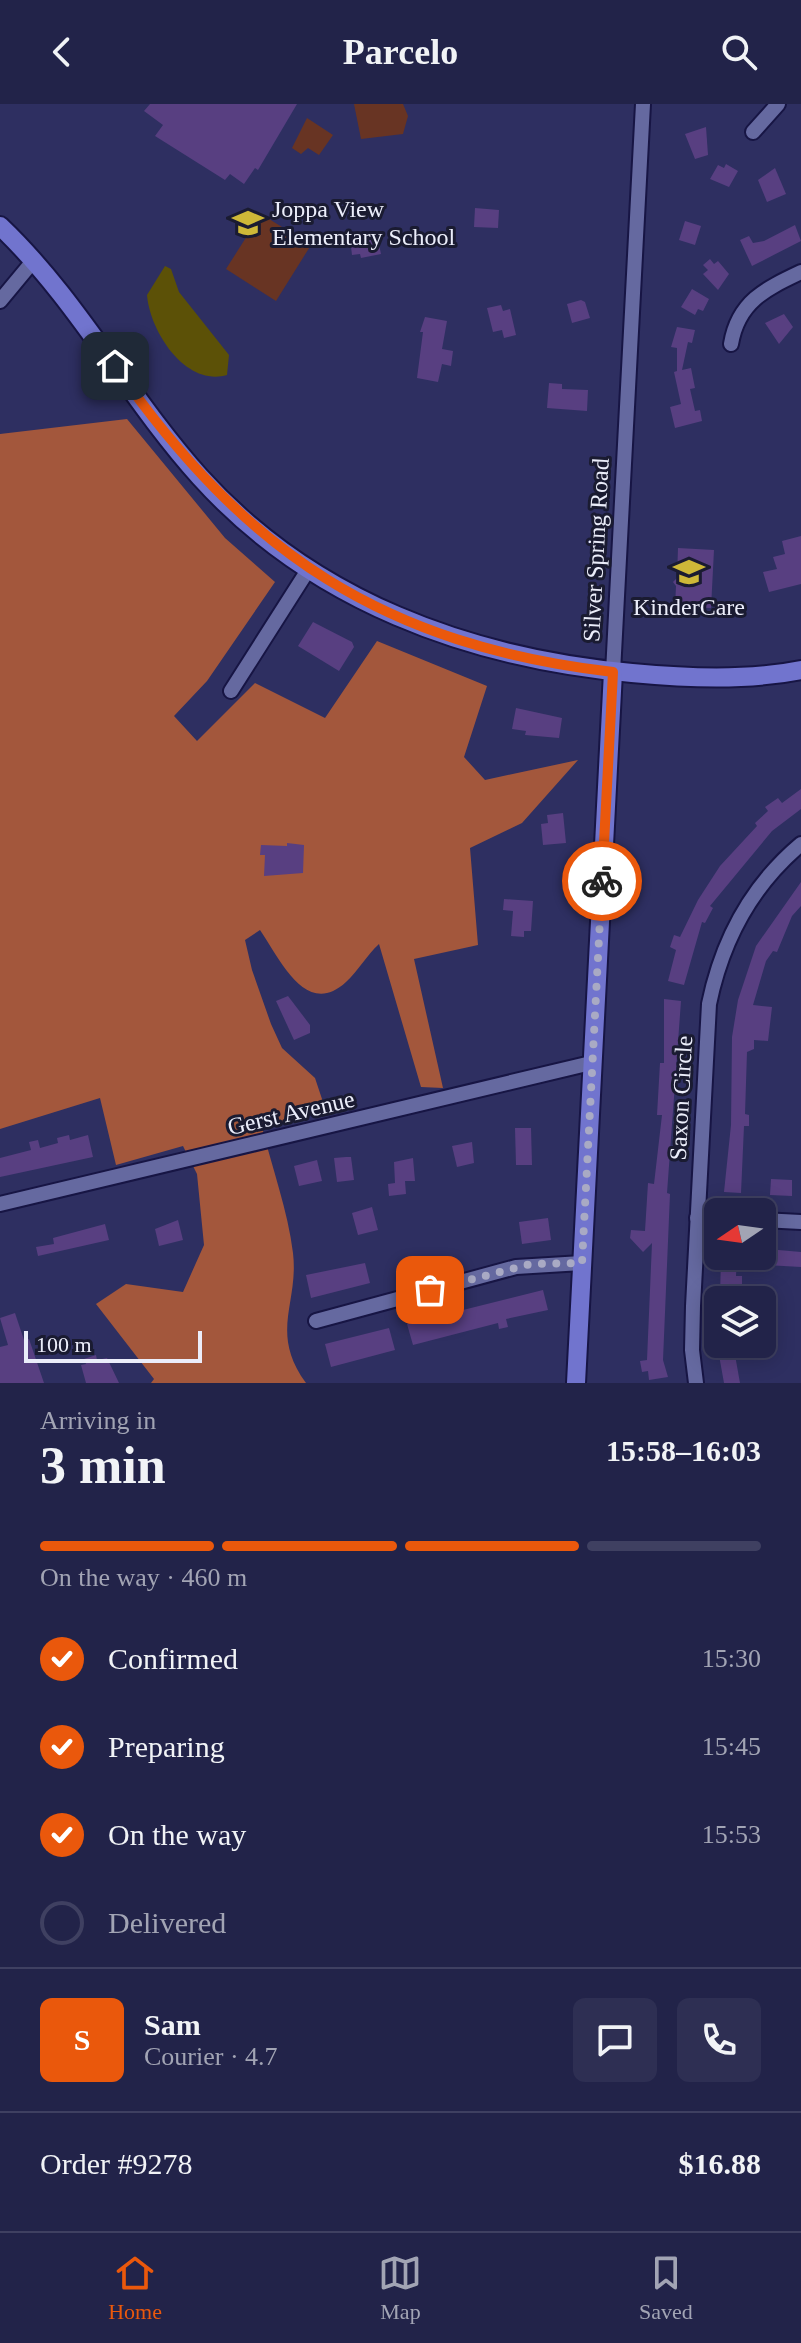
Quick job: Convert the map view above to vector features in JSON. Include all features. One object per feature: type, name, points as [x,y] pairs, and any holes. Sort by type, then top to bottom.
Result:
[{"type":"main road","points":[[0,226],[66,296],[165,437],[203,480],[246,522],[308,570],[426,631],[531,660],[613,672],[719,676],[801,670]]},
{"type":"main road","name":"Silver Spring Road","points":[[576,1383],[613,672]]},
{"type":"street","name":"Silver Spring Road","points":[[613,672],[643,104]]},
{"type":"street","points":[[753,132],[778,104]]},
{"type":"street","points":[[0,301],[34,260]]},
{"type":"street","points":[[731,344],[738,317],[750,301],[801,272]]},
{"type":"street","points":[[231,691],[308,570]]},
{"type":"street","name":"Saxon Circle","points":[[696,1383],[692,1350],[697,1218],[707,1026],[714,981],[742,912],[766,880],[801,844]]},
{"type":"street","name":"Gerst Avenue","points":[[0,1204],[591,1063]]},
{"type":"street","points":[[697,1218],[704,1218]]},
{"type":"street","points":[[776,1221],[801,1222]]},
{"type":"street","points":[[316,1321],[516,1267],[548,1262],[582,1263]]},
{"type":"shaded area","points":[[354,104],[403,104],[408,116],[403,134],[361,139]]},
{"type":"shaded area","points":[[307,118],[333,135],[319,155],[308,148],[301,154],[292,148]]},
{"type":"shaded area","points":[[261,214],[311,245],[276,301],[226,269]]},
{"type":"shaded area","points":[[165,266],[171,269],[179,292],[229,355],[227,375],[212,377],[198,373],[184,365],[163,340],[155,325],[147,295]]},
{"type":"shaded area","points":[[127,419],[225,538],[275,582],[207,681],[174,716],[197,741],[255,683],[325,718],[377,641],[487,686],[464,757],[485,780],[578,760],[522,823],[470,848],[478,945],[414,959],[443,1088],[421,1087],[379,944],[346,982],[332,992],[318,994],[306,989],[285,969],[260,930],[245,940],[252,970],[282,1048],[315,1078],[326,1111],[262,1127],[284,1205],[293,1253],[287,1333],[289,1348],[306,1383],[151,1383],[154,1379],[96,1304],[126,1284],[183,1292],[204,1245],[197,1174],[183,1146],[116,1165],[100,1098],[0,1129],[0,434]]},
{"type":"building","points":[[150,104],[297,104],[258,170],[255,168],[244,184],[230,174],[225,180],[155,136],[163,125],[144,111]]},
{"type":"building","points":[[706,127],[708,155],[695,159],[685,134]]},
{"type":"building","points":[[726,164],[738,171],[729,187],[710,179],[718,165],[724,168]]},
{"type":"building","points":[[775,168],[786,194],[767,202],[758,180]]},
{"type":"building","points":[[475,208],[499,210],[498,228],[474,227]]},
{"type":"building","points":[[685,221],[701,226],[695,245],[679,240]]},
{"type":"building","points":[[795,225],[801,241],[752,266],[740,240],[749,236],[753,243],[764,241]]},
{"type":"building","points":[[377,235],[381,254],[361,258],[360,254],[352,255],[350,239]]},
{"type":"building","points":[[710,259],[714,264],[718,261],[729,274],[718,290],[703,274],[708,270],[703,265]]},
{"type":"building","points":[[692,289],[709,299],[703,311],[698,309],[695,315],[681,307]]},
{"type":"building","points":[[581,300],[585,302],[590,318],[572,323],[567,304]]},
{"type":"building","points":[[501,305],[503,311],[510,309],[516,335],[504,338],[502,330],[493,332],[487,308]]},
{"type":"building","points":[[784,314],[793,327],[779,344],[765,323]]},
{"type":"building","points":[[425,317],[447,321],[442,349],[453,351],[451,366],[442,364],[438,382],[417,378],[423,332],[420,332]]},
{"type":"building","points":[[677,327],[695,330],[692,343],[688,342],[682,370],[691,368],[695,388],[690,389],[695,411],[700,410],[702,421],[675,428],[670,407],[681,404],[674,372],[677,371],[677,348],[671,347]]},
{"type":"building","points":[[549,383],[562,384],[562,389],[588,390],[587,411],[547,408]]},
{"type":"building","points":[[801,536],[801,584],[769,592],[763,572],[777,569],[773,557],[785,554],[782,541]]},
{"type":"building","points":[[678,548],[714,550],[711,608],[675,607],[676,586],[673,582],[677,578]]},
{"type":"building","points":[[313,622],[352,642],[354,647],[339,671],[298,646]]},
{"type":"building","points":[[516,708],[562,718],[559,738],[525,735],[526,731],[512,729]]},
{"type":"building","points":[[801,789],[801,809],[772,831],[710,906],[713,908],[705,923],[702,922],[684,985],[668,981],[676,950],[670,947],[674,935],[680,937],[698,900],[720,866],[757,826],[755,823],[768,811],[765,807],[778,798],[782,803]]},
{"type":"building","points":[[563,813],[566,843],[543,845],[541,824],[548,823],[547,815]]},
{"type":"building","points":[[287,843],[304,845],[303,873],[264,876],[265,855],[260,855],[261,845],[287,846]]},
{"type":"building","points":[[801,882],[801,906],[792,916],[777,952],[773,951],[766,961],[753,1005],[772,1007],[768,1041],[754,1040],[754,1049],[747,1052],[745,1114],[749,1115],[749,1126],[744,1126],[741,1193],[724,1192],[731,1125],[732,1037],[738,1000],[756,946]]},
{"type":"building","points":[[504,899],[533,901],[531,931],[524,931],[524,937],[511,936],[513,911],[503,910]]},
{"type":"building","points":[[288,996],[310,1025],[310,1033],[294,1040],[276,1001]]},
{"type":"building","points":[[664,999],[681,1001],[667,1193],[670,1194],[663,1360],[668,1377],[649,1380],[648,1371],[642,1372],[640,1361],[647,1360],[652,1243],[643,1252],[630,1238],[631,1230],[645,1231],[648,1183],[654,1184],[662,1115],[657,1115],[660,1063],[664,1063]]},
{"type":"building","points":[[515,1128],[531,1128],[532,1165],[516,1165]]},
{"type":"building","points":[[69,1135],[70,1140],[88,1135],[93,1157],[0,1177],[0,1158],[31,1150],[29,1142],[38,1140],[40,1148],[58,1143],[57,1138]]},
{"type":"building","points":[[472,1142],[474,1163],[457,1167],[452,1146]]},
{"type":"building","points":[[351,1157],[354,1180],[337,1182],[334,1158]]},
{"type":"building","points":[[413,1158],[415,1181],[405,1181],[406,1194],[389,1196],[388,1184],[395,1183],[394,1162]]},
{"type":"building","points":[[317,1160],[322,1181],[299,1186],[294,1166]]},
{"type":"building","points":[[771,1179],[792,1180],[792,1196],[770,1195]]},
{"type":"building","points":[[372,1207],[378,1230],[358,1235],[352,1213]]},
{"type":"building","points":[[548,1218],[551,1240],[522,1244],[519,1222]]},
{"type":"building","points":[[178,1220],[183,1240],[159,1246],[155,1229]]},
{"type":"building","points":[[105,1224],[109,1240],[38,1256],[36,1247],[54,1244],[53,1238]]},
{"type":"building","points":[[776,1250],[801,1252],[801,1267],[776,1266]]},
{"type":"building","points":[[365,1263],[370,1283],[311,1298],[306,1275]]},
{"type":"building","points":[[721,1270],[736,1270],[736,1276],[742,1276],[742,1286],[720,1286]]},
{"type":"building","points":[[543,1290],[548,1310],[506,1319],[508,1327],[499,1329],[498,1323],[413,1345],[407,1324]]},
{"type":"building","points":[[15,1313],[24,1340],[29,1339],[44,1383],[0,1383],[0,1347],[8,1345],[0,1318]]},
{"type":"building","points":[[389,1328],[395,1350],[331,1367],[325,1344]]},
{"type":"building","points":[[96,1355],[97,1360],[107,1358],[119,1383],[86,1383],[81,1365],[86,1364],[84,1359]]},
{"type":"building","points":[[720,1358],[736,1358],[740,1383],[724,1383]]},
{"type":"way so far","points":[[430,1290],[531,1264],[582,1263],[602,881]]},
{"type":"place","name":"Joppa View Elementary School","points":[[248,223]]},
{"type":"place","name":"KinderCare","points":[[689,572]]},
{"type":"route","points":[[115,366],[165,437],[203,480],[246,522],[308,570],[426,631],[531,660],[613,672],[602,881]]}]
